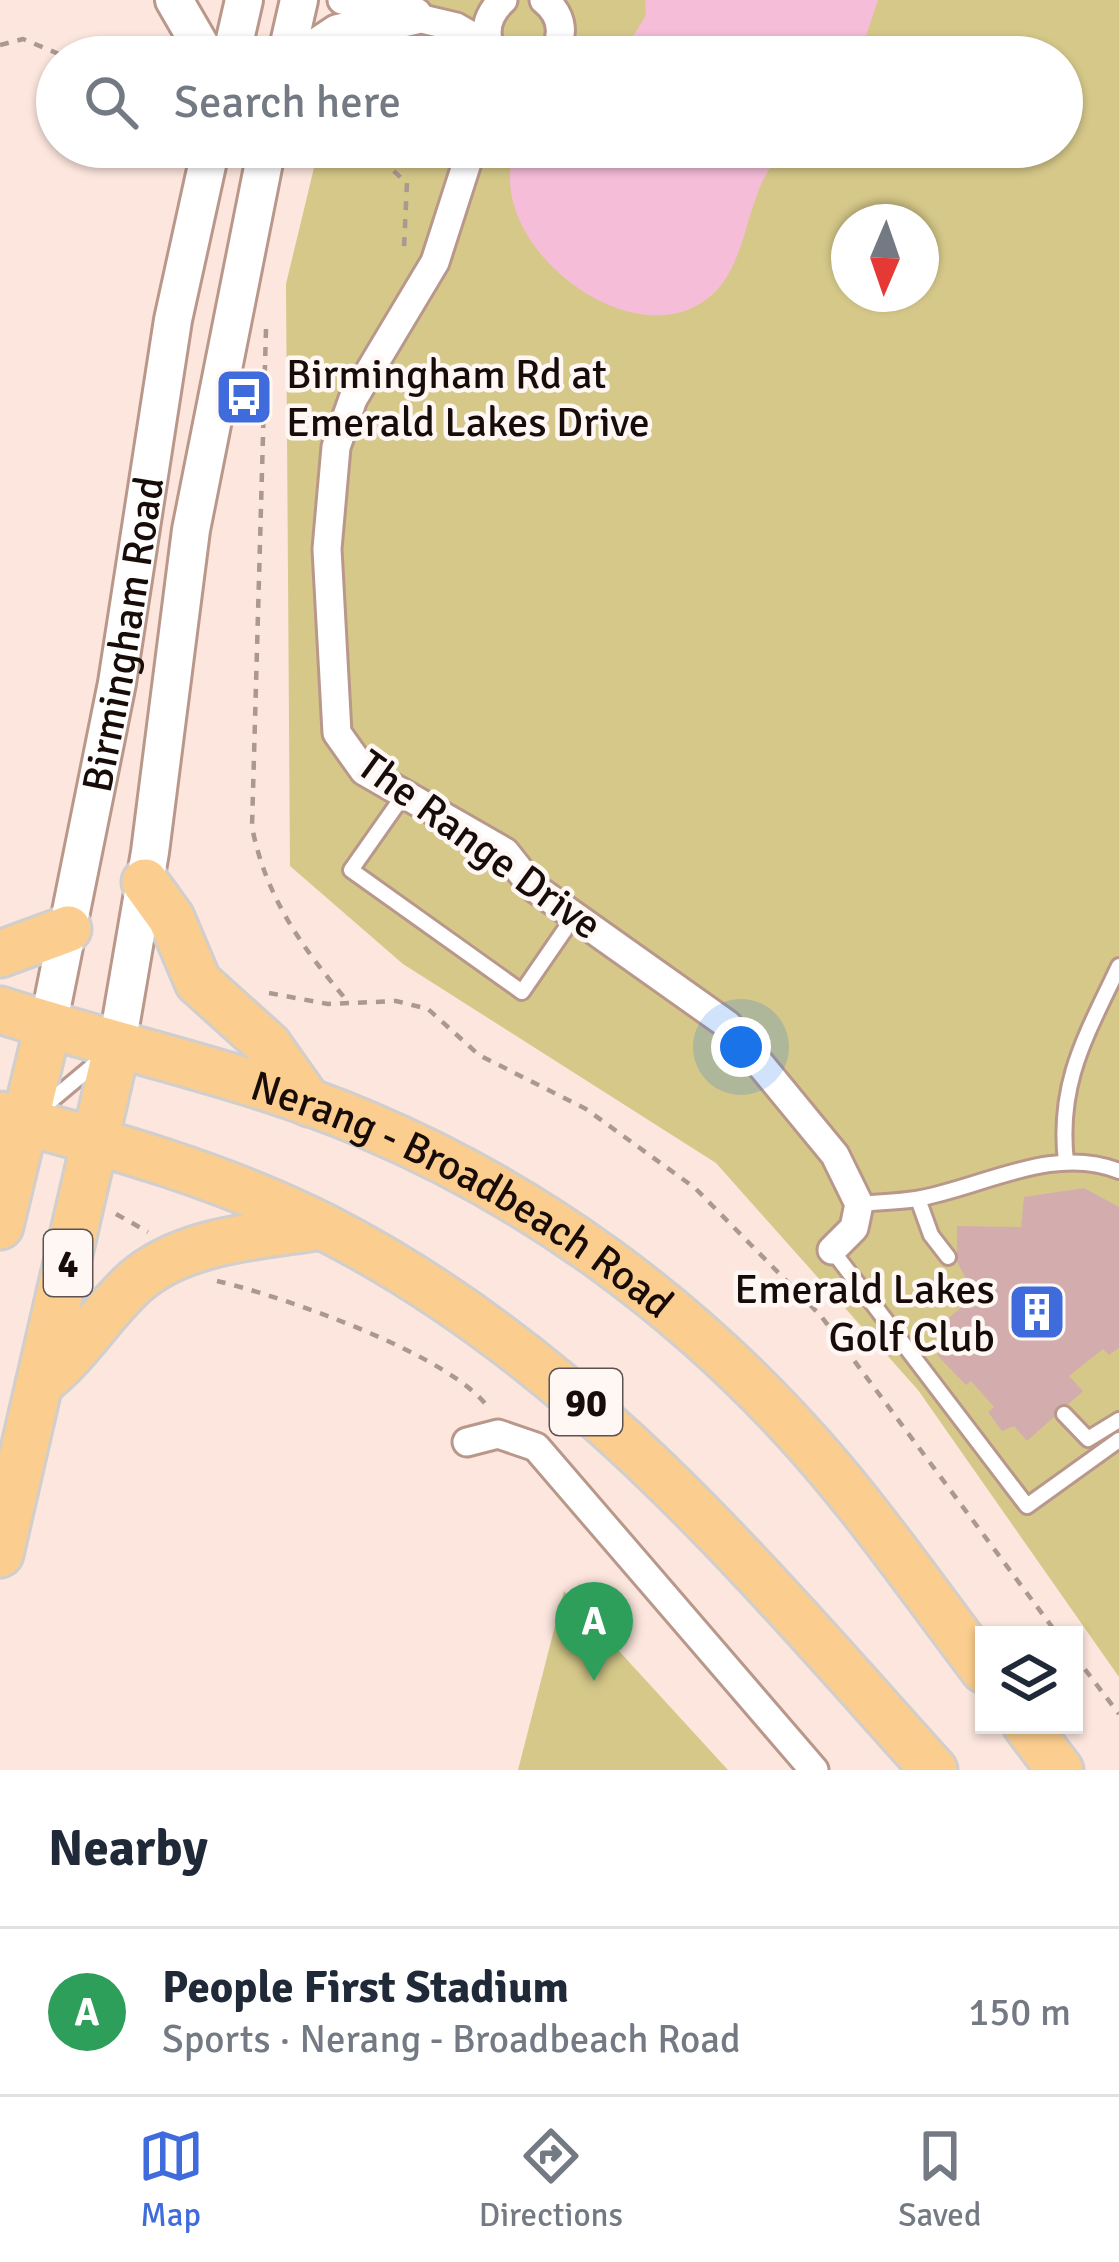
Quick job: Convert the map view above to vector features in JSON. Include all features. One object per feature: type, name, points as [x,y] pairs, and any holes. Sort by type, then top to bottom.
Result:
[{"type":"main road","points":[[145,882],[171,918],[198,982],[268,1045],[309,1103]]},
{"type":"main road","points":[[0,954],[68,929]]},
{"type":"main road","name":"Nerang - Broadbeach Road","points":[[0,1010],[363,1123],[491,1186],[593,1251],[681,1318],[811,1447],[975,1658]]},
{"type":"main road","name":"Birmingham Road","points":[[9,1126],[48,1025]]},
{"type":"main road","name":"4","points":[[0,1554],[117,1046]]},
{"type":"main road","name":"Nerang - Broadbeach Road","points":[[9,1126],[95,1142],[188,1171],[322,1226],[507,1339],[594,1408],[685,1498],[934,1770]]},
{"type":"main road","name":"4","points":[[0,1226],[9,1126]]},
{"type":"main road","points":[[39,1384],[80,1352],[108,1310],[160,1264],[215,1245],[322,1226]]},
{"type":"main road","points":[[1033,1734],[1060,1770]]},
{"type":"street","points":[[174,0],[195,36]]},
{"type":"street","points":[[236,36],[244,0]]},
{"type":"street","points":[[291,36],[299,0]]},
{"type":"street","points":[[342,0],[456,27],[469,36]]},
{"type":"street","points":[[490,36],[488,20],[503,0]]},
{"type":"street","points":[[549,1],[559,36]]},
{"type":"street","points":[[334,36],[414,16]]},
{"type":"street","name":"Birmingham Road","points":[[48,1025],[117,683],[165,364],[207,168]]},
{"type":"street","name":"Birmingham Road","points":[[117,1046],[145,882],[191,530],[263,168]]},
{"type":"street","name":"The Range Drive","points":[[465,168],[435,262],[353,399],[336,446],[327,508],[331,693],[337,733],[364,771],[505,852],[532,886],[728,1024],[836,1155],[859,1204]]},
{"type":"street","points":[[832,1250],[854,1228],[859,1204]]},
{"type":"street","points":[[466,1442],[498,1434],[536,1447],[814,1770]]},
{"type":"lane","points":[[404,796],[351,870],[522,992],[574,914]]},
{"type":"lane","points":[[1066,1162],[1062,1127],[1067,1080],[1119,966]]},
{"type":"lane","points":[[9,1126],[117,1046]]},
{"type":"lane","points":[[859,1204],[918,1199],[1066,1162],[1094,1162],[1119,1171]]},
{"type":"lane","points":[[918,1199],[927,1228],[948,1257]]},
{"type":"lane","points":[[832,1250],[1027,1506],[1119,1440]]},
{"type":"lane","points":[[1064,1414],[1088,1439],[1119,1420]]},
{"type":"path","points":[[0,45],[23,39],[36,44]]},
{"type":"path","points":[[391,168],[407,183],[404,247],[435,262]]},
{"type":"path","points":[[266,325],[252,826],[266,877],[294,938],[349,1004]]},
{"type":"path","points":[[257,991],[349,1004],[396,1001],[428,1010],[479,1055],[586,1109],[695,1188],[821,1316],[1051,1626]]},
{"type":"path","points":[[104,1207],[153,1235]]},
{"type":"path","points":[[208,1280],[321,1312],[458,1378],[479,1394],[491,1412]]},
{"type":"path","points":[[1083,1667],[1119,1714]]},
{"type":"shaded area","name":"Emerald Lakes Golf Club","points":[[402,0],[1119,0],[1119,1677],[918,1390],[716,1163],[403,964],[290,866],[286,284],[314,168],[1083,168],[1083,36],[392,36]]},
{"type":"shaded area","points":[[645,0],[878,0],[866,36],[634,36],[646,15]]},
{"type":"shaded area","points":[[512,168],[771,168],[724,281],[694,307],[662,315],[627,311],[593,297],[561,275],[535,247],[517,215]]},
{"type":"shaded area","points":[[564,1591],[728,1770],[518,1770]]},
{"type":"building","name":"Emerald Lakes Golf Club","points":[[1084,1188],[1119,1207],[1119,1348],[1109,1355],[1103,1349],[1069,1376],[1083,1391],[1027,1441],[1014,1426],[1002,1431],[988,1412],[994,1407],[971,1381],[966,1385],[937,1355],[952,1339],[940,1326],[976,1294],[980,1298],[988,1291],[981,1282],[967,1281],[957,1261],[957,1226],[1021,1227],[1024,1197]]},
{"type":"place","name":"Birmingham Rd at Emerald Lakes Drive","points":[[244,397]]},
{"type":"place","name":"Emerald Lakes Golf Club","points":[[1037,1312]]},
{"type":"place","name":"People First Stadium","points":[[594,1681]]}]
